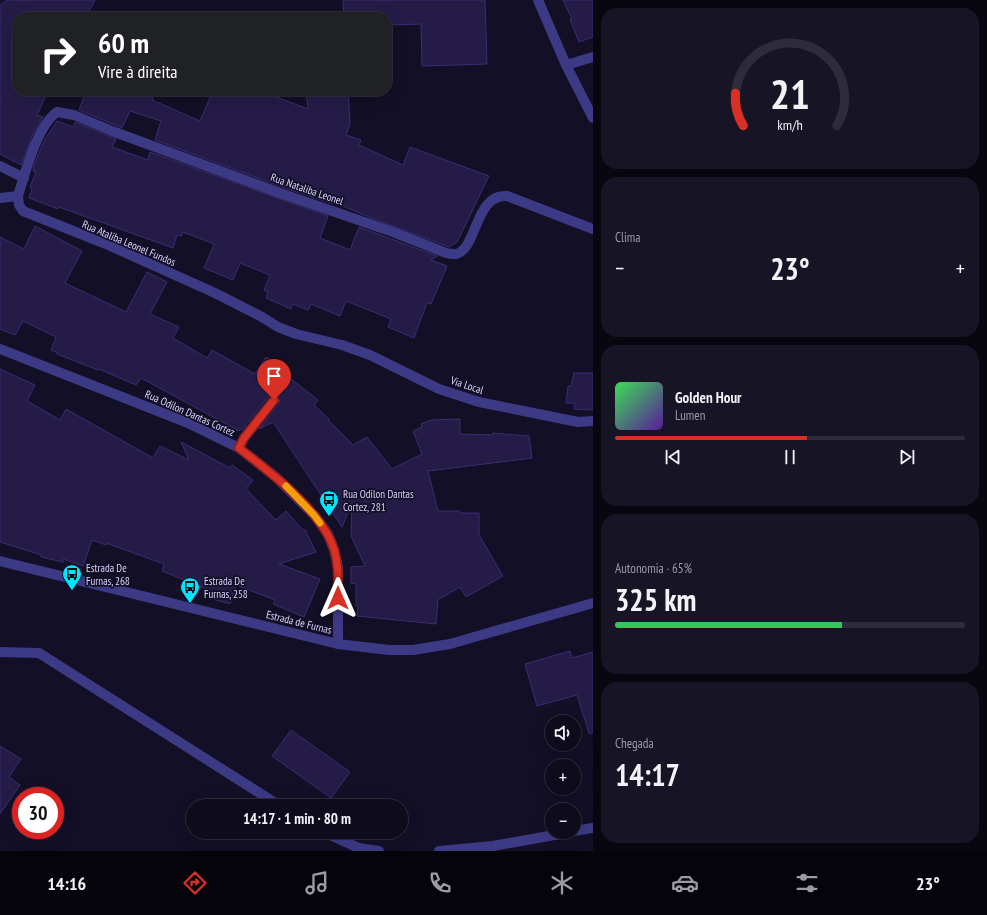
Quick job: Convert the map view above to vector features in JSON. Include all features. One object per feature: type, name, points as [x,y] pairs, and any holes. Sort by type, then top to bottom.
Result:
[{"type":"street","points":[[538,0],[566,64],[593,118]]},
{"type":"street","points":[[566,64],[593,57]]},
{"type":"street","name":"Rua Nataliba Leonel","points":[[24,178],[40,134],[52,116],[57,112],[74,115],[112,131],[280,193],[393,232],[446,253],[455,254],[461,252],[487,205],[493,198],[500,195],[507,196],[593,229]]},
{"type":"street","points":[[0,166],[24,178],[18,196],[0,198]]},
{"type":"street","name":"Rua Ataliba Leonel Fundos","points":[[18,196],[19,205],[23,211],[106,244],[215,293],[257,314],[278,327],[296,334],[342,345]]},
{"type":"street","name":"Via Local","points":[[342,345],[370,356],[439,389],[478,402],[578,422],[593,421]]},
{"type":"street","name":"Rua Odilon Dantas Cortez","points":[[0,349],[188,423],[239,448],[277,478],[314,515],[328,534],[334,550],[338,567],[338,644]]},
{"type":"street","points":[[239,448],[244,438],[274,400]]},
{"type":"street","name":"Estrada de Furnas","points":[[0,561],[338,644],[389,650],[413,650],[450,644],[593,602]]},
{"type":"street","points":[[0,652],[39,653],[269,799]]},
{"type":"street","points":[[581,830],[593,828]]},
{"type":"street","points":[[439,851],[492,846],[545,837]]},
{"type":"street","points":[[339,839],[359,848],[379,851]]},
{"type":"building","points":[[8,0],[95,0],[89,12],[12,12],[12,96],[46,96],[37,115],[43,117],[32,136],[21,165],[0,154],[0,5]]},
{"type":"building","points":[[343,0],[485,0],[487,64],[422,66],[421,24],[392,25],[392,12],[344,12]]},
{"type":"building","points":[[563,0],[593,0],[593,37],[579,42],[570,19],[572,19]]},
{"type":"building","points":[[84,96],[153,96],[152,100],[200,121],[211,96],[273,96],[308,109],[307,96],[348,96],[350,124],[346,135],[361,140],[359,145],[403,165],[410,147],[489,176],[457,242],[449,247],[334,202],[333,204],[282,187],[155,140],[161,121],[130,111],[122,128],[79,110]]},
{"type":"building","points":[[57,121],[73,127],[75,122],[116,139],[112,147],[148,160],[150,152],[328,216],[320,238],[350,250],[359,227],[437,256],[431,260],[447,266],[431,304],[427,303],[414,338],[388,327],[391,319],[346,301],[340,316],[311,304],[308,310],[293,304],[291,309],[266,298],[268,292],[264,290],[270,275],[240,263],[233,280],[204,268],[214,244],[183,232],[181,236],[177,235],[173,248],[59,207],[58,209],[29,198],[32,189],[30,187],[36,172],[33,171],[34,165],[44,141]]},
{"type":"building","points":[[35,226],[82,251],[65,283],[126,312],[147,272],[167,282],[150,314],[179,327],[173,338],[207,358],[212,350],[255,374],[266,357],[288,371],[286,375],[318,400],[314,405],[353,445],[367,437],[392,469],[422,454],[413,431],[422,427],[421,424],[431,420],[460,419],[460,434],[493,435],[493,433],[529,436],[532,458],[428,471],[438,511],[479,513],[479,535],[503,576],[466,597],[460,587],[438,600],[436,624],[357,616],[358,606],[356,606],[356,584],[351,583],[351,567],[365,566],[351,536],[352,503],[342,527],[273,422],[259,429],[279,404],[280,398],[278,395],[275,394],[269,396],[242,430],[240,429],[239,431],[141,378],[136,385],[99,369],[98,370],[57,354],[58,353],[51,350],[56,337],[23,321],[15,335],[0,329],[0,237],[24,249]]},
{"type":"building","points":[[0,369],[35,385],[27,401],[60,420],[66,409],[153,458],[160,446],[189,460],[181,442],[230,468],[232,465],[253,480],[246,489],[276,520],[286,511],[303,530],[305,530],[316,552],[279,564],[320,579],[304,617],[273,604],[275,600],[236,585],[230,604],[210,598],[212,591],[162,571],[164,564],[106,543],[106,545],[92,540],[83,566],[63,559],[63,562],[41,557],[41,555],[0,542]]},
{"type":"building","points":[[574,373],[593,373],[593,410],[574,409],[575,403],[566,403],[568,386],[571,386]]},
{"type":"building","points":[[570,651],[572,658],[593,652],[593,733],[589,733],[577,695],[537,706],[525,664]]},
{"type":"building","points":[[291,730],[350,772],[331,798],[272,756]]},
{"type":"building","points":[[0,746],[21,759],[9,777],[20,785],[19,787],[12,787],[12,797],[0,814]]},
{"type":"slow traffic","points":[[286,486],[320,523]]},
{"type":"place","name":"Rua Odilon Dantas Cortez, 281","points":[[329,517]]},
{"type":"place","name":"Estrada De Furnas, 268","points":[[72,591]]},
{"type":"place","name":"Estrada De Furnas, 258","points":[[190,604]]},
{"type":"route","points":[[274,400],[244,438],[239,448],[277,478],[314,515],[328,534],[338,567],[338,598]]}]
